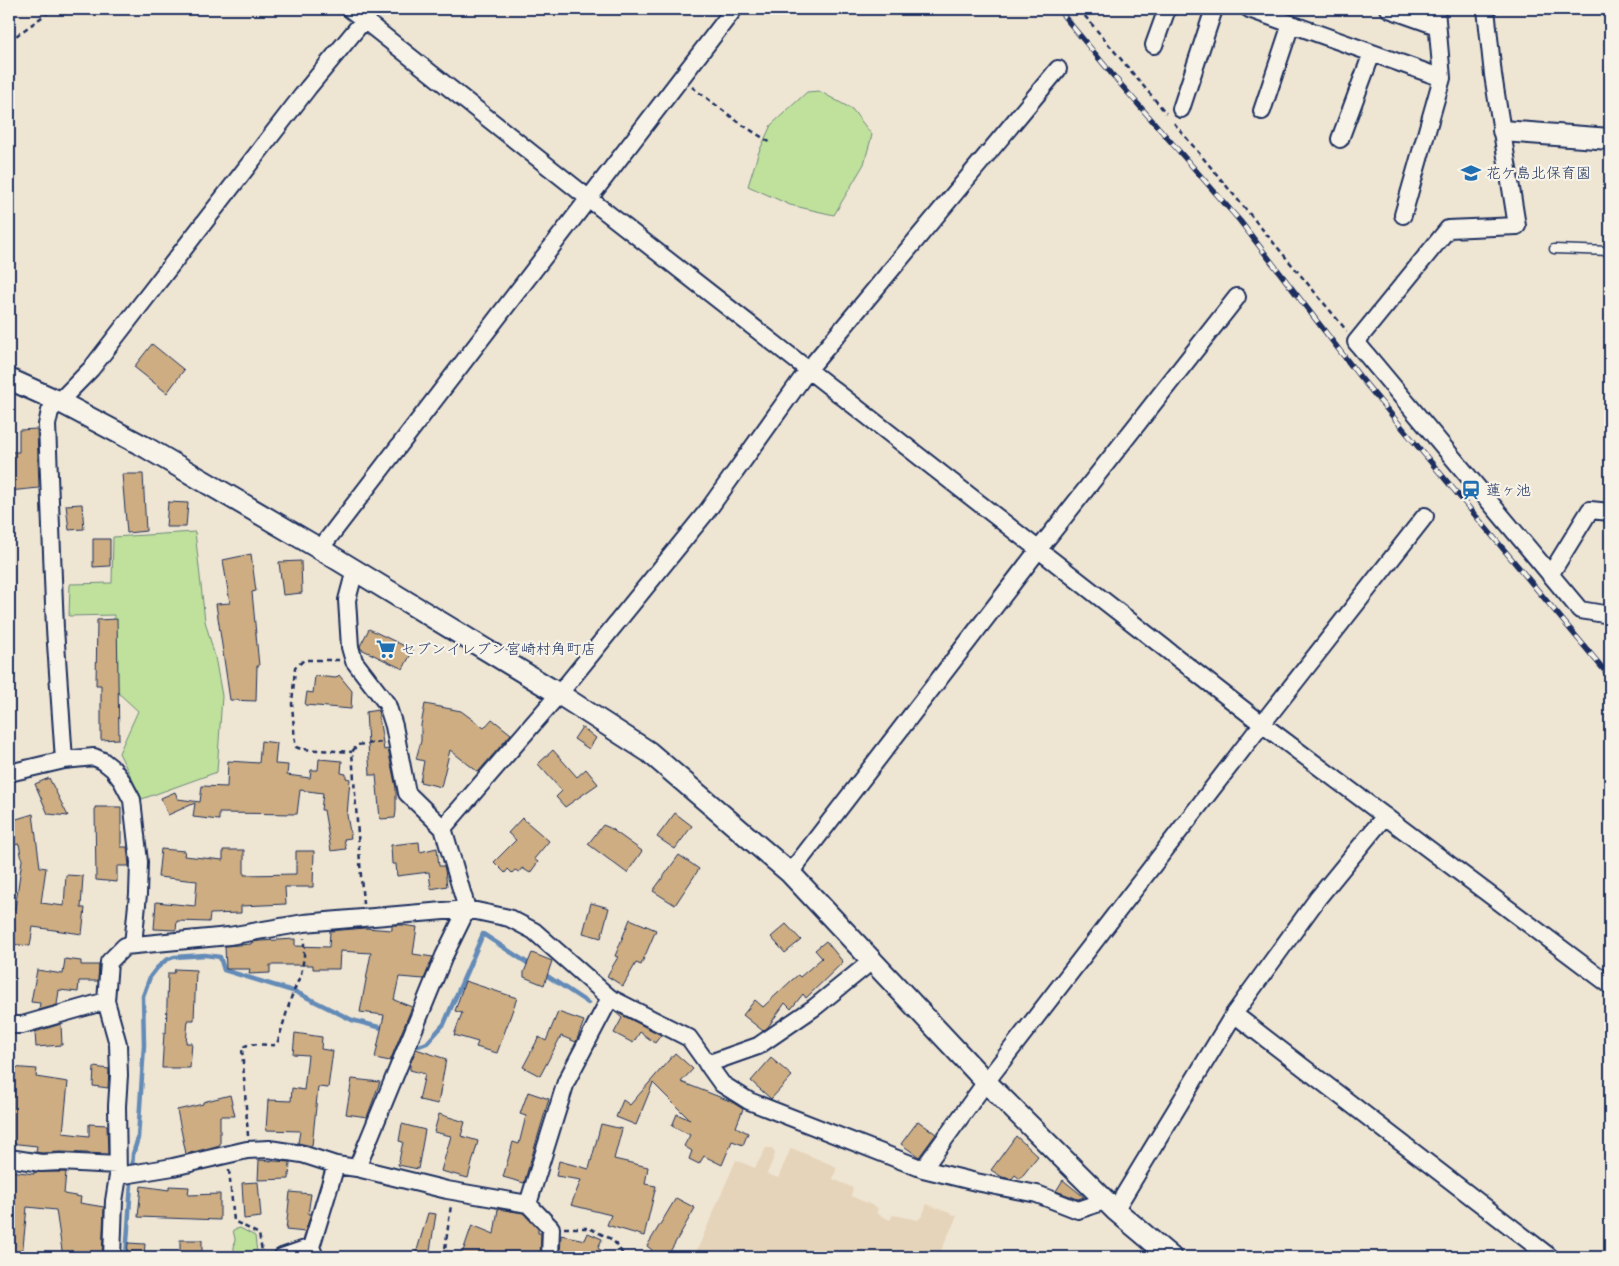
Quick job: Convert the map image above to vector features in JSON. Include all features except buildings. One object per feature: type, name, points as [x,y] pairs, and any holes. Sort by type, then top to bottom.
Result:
[{"type":"street","points":[[350,9],[369,14],[588,198],[1262,724],[1610,985]]},
{"type":"street","points":[[320,549],[734,9]]},
{"type":"street","points":[[1154,45],[1167,9]]},
{"type":"street","points":[[1174,115],[1214,9]]},
{"type":"street","points":[[1249,9],[1442,78]]},
{"type":"street","points":[[1389,9],[1438,26]]},
{"type":"street","points":[[1403,215],[1442,78],[1436,9]]},
{"type":"street","points":[[1486,9],[1493,75],[1516,226],[1448,229],[1356,342],[1580,610],[1610,614]]},
{"type":"street","points":[[64,760],[55,629],[47,425],[50,411],[91,369],[308,88],[369,14]]},
{"type":"street","points":[[1262,111],[1291,24]]},
{"type":"street","points":[[1340,139],[1372,53]]},
{"type":"street","points":[[442,828],[559,694],[708,510],[808,370],[1058,69]]},
{"type":"street","points":[[1503,131],[1610,139]]},
{"type":"street","points":[[790,873],[1039,549],[1237,297]]},
{"type":"street","points":[[9,379],[58,401],[147,448],[320,549],[559,694],[649,752],[790,873],[986,1082],[1110,1205],[1171,1257]]},
{"type":"street","points":[[1550,575],[1590,510],[1610,512]]},
{"type":"street","points":[[924,1169],[986,1082],[1425,516]]},
{"type":"street","points":[[354,570],[347,600],[350,647],[354,660],[387,704],[398,741],[406,793],[442,828],[467,908],[444,956],[357,1168]]},
{"type":"street","points":[[9,773],[64,760],[94,757],[113,769],[122,781],[132,800],[139,862],[133,945]]},
{"type":"street","points":[[112,1257],[114,1201],[118,1170],[119,1075],[118,1044],[106,1001],[109,962],[125,946],[229,936],[304,923],[467,908],[509,918],[534,931],[610,998],[689,1038],[722,1084],[749,1101],[924,1169],[1037,1194],[1078,1210],[1110,1205],[1234,1014],[1318,898],[1385,816]]},
{"type":"street","points":[[707,1064],[758,1046],[814,1007],[873,960]]},
{"type":"street","points":[[528,1204],[566,1082],[610,998]]},
{"type":"street","points":[[9,1026],[22,1025],[106,1001]]},
{"type":"street","points":[[1234,1014],[1550,1257]]},
{"type":"street","points":[[9,1158],[40,1163],[60,1162],[118,1170],[172,1167],[247,1150],[269,1149],[302,1154],[336,1165],[357,1168],[453,1191],[528,1204],[542,1217],[551,1230],[550,1257]]},
{"type":"street","points":[[282,1257],[313,1252],[336,1165]]},
{"type":"lane","points":[[1554,249],[1610,251]]},
{"type":"path","points":[[9,40],[53,9]]},
{"type":"path","points":[[1079,9],[1174,115],[1356,342]]},
{"type":"path","points":[[680,78],[741,124],[771,143]]},
{"type":"path","points":[[352,752],[301,750],[296,747],[292,704],[295,668],[304,660],[354,660]]},
{"type":"path","points":[[364,918],[352,752],[357,744],[398,741]]},
{"type":"path","points":[[247,1150],[248,1126],[242,1048],[254,1044],[276,1045],[278,1041],[294,989],[301,974],[304,957],[304,923]]},
{"type":"path","points":[[227,1153],[234,1221],[259,1234],[263,1257]]},
{"type":"path","points":[[444,1257],[453,1191]]},
{"type":"path","points":[[551,1230],[568,1227],[589,1228],[613,1240],[625,1257]]},
{"type":"shaded area","points":[[766,1148],[772,1148],[775,1152],[767,1174],[778,1178],[791,1148],[837,1167],[833,1179],[853,1188],[851,1196],[878,1208],[876,1213],[890,1220],[893,1215],[918,1220],[922,1216],[927,1204],[957,1216],[938,1257],[694,1257],[736,1160],[755,1168]]},
{"type":"green space","points":[[819,91],[852,109],[872,135],[864,164],[834,215],[790,205],[748,186],[758,154],[771,125],[807,92]]},
{"type":"green space","points":[[195,532],[205,621],[215,657],[222,696],[217,772],[142,799],[119,753],[138,711],[113,688],[114,615],[69,616],[70,584],[112,583],[113,537]]},
{"type":"green space","points":[[240,1228],[255,1236],[257,1253],[255,1257],[233,1257],[235,1239],[233,1230]]},
{"type":"waterway","points":[[411,1045],[419,1046],[427,1043],[444,1024],[483,934],[532,966]]},
{"type":"waterway","points":[[126,1257],[133,1154],[138,1138],[144,1045],[143,996],[150,977],[166,960],[174,957],[205,955],[220,957],[224,970],[296,992],[352,1020],[386,1029]]},
{"type":"waterway","points":[[543,973],[588,1003]]},
{"type":"railway","points":[[1058,9],[1116,79],[1240,221],[1360,377],[1610,677]]},
{"type":"place","name":"花ケ島北保育園","points":[[1471,173]]},
{"type":"place","name":"蓮ヶ池","points":[[1471,490]]},
{"type":"place","name":"セブンイレブン宮崎村角町店","points":[[386,649]]}]
